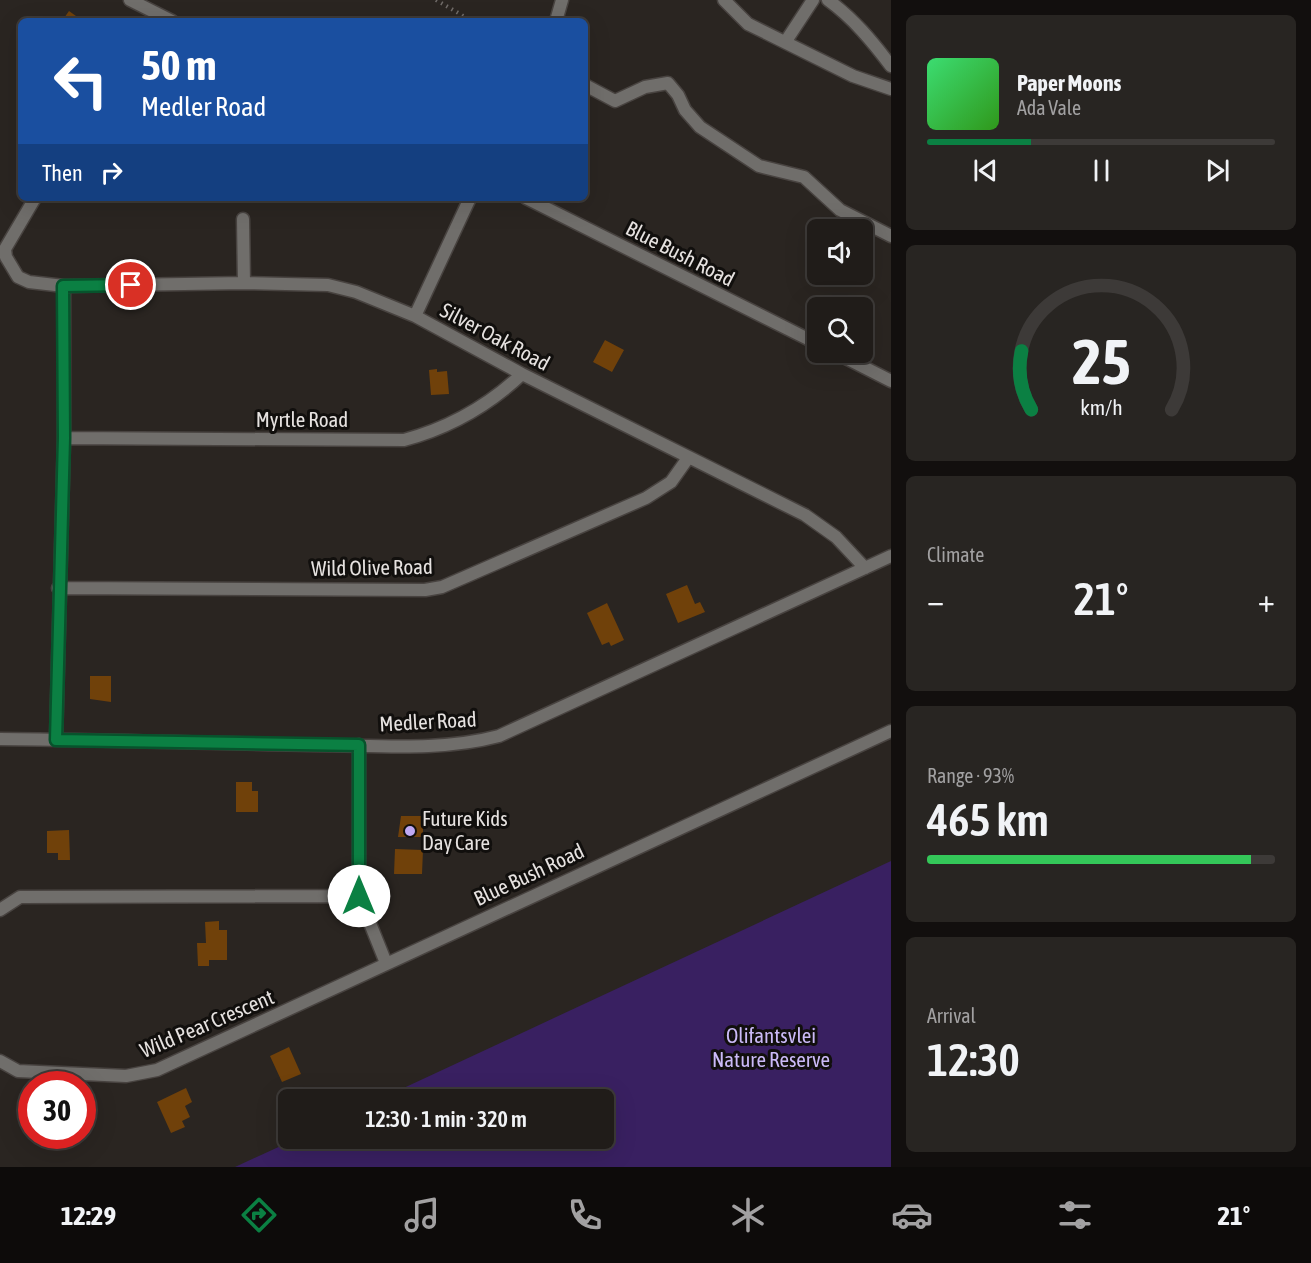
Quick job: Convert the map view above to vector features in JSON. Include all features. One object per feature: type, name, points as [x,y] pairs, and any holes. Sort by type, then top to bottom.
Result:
[{"type":"street","points":[[130,0],[156,18]]},
{"type":"street","points":[[557,18],[562,0]]},
{"type":"street","points":[[724,0],[748,24],[853,76],[891,89]]},
{"type":"street","points":[[786,41],[813,0]]},
{"type":"street","points":[[828,0],[866,35],[891,66]]},
{"type":"street","points":[[588,87],[615,101],[645,87],[668,83],[678,95],[685,110],[700,127],[759,166],[804,177],[840,210],[891,236]]},
{"type":"street","name":"Silver Oak Road","points":[[33,201],[5,249],[6,257],[18,277],[29,282],[63,286],[244,284],[328,285],[344,288],[415,316],[522,374],[805,515],[843,543],[865,568]]},
{"type":"street","points":[[415,316],[469,201]]},
{"type":"street","name":"Blue Bush Road","points":[[532,201],[807,338]]},
{"type":"street","points":[[243,219],[244,284]]},
{"type":"street","points":[[56,740],[58,588],[64,438],[63,286]]},
{"type":"street","points":[[856,363],[891,381]]},
{"type":"street","name":"Myrtle Road","points":[[64,438],[404,440],[425,434],[482,408],[498,398],[522,374]]},
{"type":"street","name":"Wild Olive Road","points":[[58,588],[425,590],[442,587],[646,498],[671,482],[688,458]]},
{"type":"street","name":"Medler Road","points":[[0,739],[451,745],[499,736],[891,556]]},
{"type":"street","name":"Blue Bush Road","points":[[386,963],[891,731]]},
{"type":"street","points":[[359,745],[359,896],[386,963]]},
{"type":"street","points":[[0,910],[20,897],[359,896]]},
{"type":"street","name":"Wild Pear Crescent","points":[[0,1060],[18,1071],[126,1076],[144,1074],[261,1023],[386,963]]},
{"type":"path","points":[[436,0],[467,18]]},
{"type":"green space","name":"Olifantsvlei Nature Reserve","points":[[891,861],[891,1167],[235,1167],[278,1147],[614,1149],[614,1089],[401,1089]]},
{"type":"building","points":[[69,11],[79,18],[64,18]]},
{"type":"building","points":[[605,340],[624,350],[612,372],[593,362]]},
{"type":"building","points":[[437,369],[437,372],[447,371],[449,394],[431,395],[429,370]]},
{"type":"building","points":[[687,585],[695,604],[700,602],[705,612],[678,623],[666,594]]},
{"type":"building","points":[[607,603],[624,640],[611,646],[609,642],[602,645],[587,613]]},
{"type":"building","points":[[90,676],[111,676],[111,702],[90,699]]},
{"type":"building","points":[[236,782],[252,782],[252,791],[258,791],[258,812],[236,812]]},
{"type":"building","name":"Future Kids Day Care","points":[[401,816],[423,816],[423,837],[398,837]]},
{"type":"building","points":[[69,830],[70,860],[58,860],[58,853],[47,853],[47,831]]},
{"type":"building","points":[[395,849],[423,850],[422,874],[394,874]]},
{"type":"building","points":[[219,921],[219,930],[227,930],[227,960],[209,960],[209,966],[198,966],[197,943],[206,943],[205,922]]},
{"type":"building","points":[[289,1047],[301,1074],[282,1082],[270,1056]]},
{"type":"building","points":[[186,1088],[192,1102],[185,1106],[190,1117],[182,1121],[185,1127],[171,1133],[157,1102]]},
{"type":"place","name":"Future Kids Day Care","points":[[410,831]]},
{"type":"route","points":[[131,285],[63,286],[64,438],[58,588],[56,740],[359,745],[359,896]]}]
